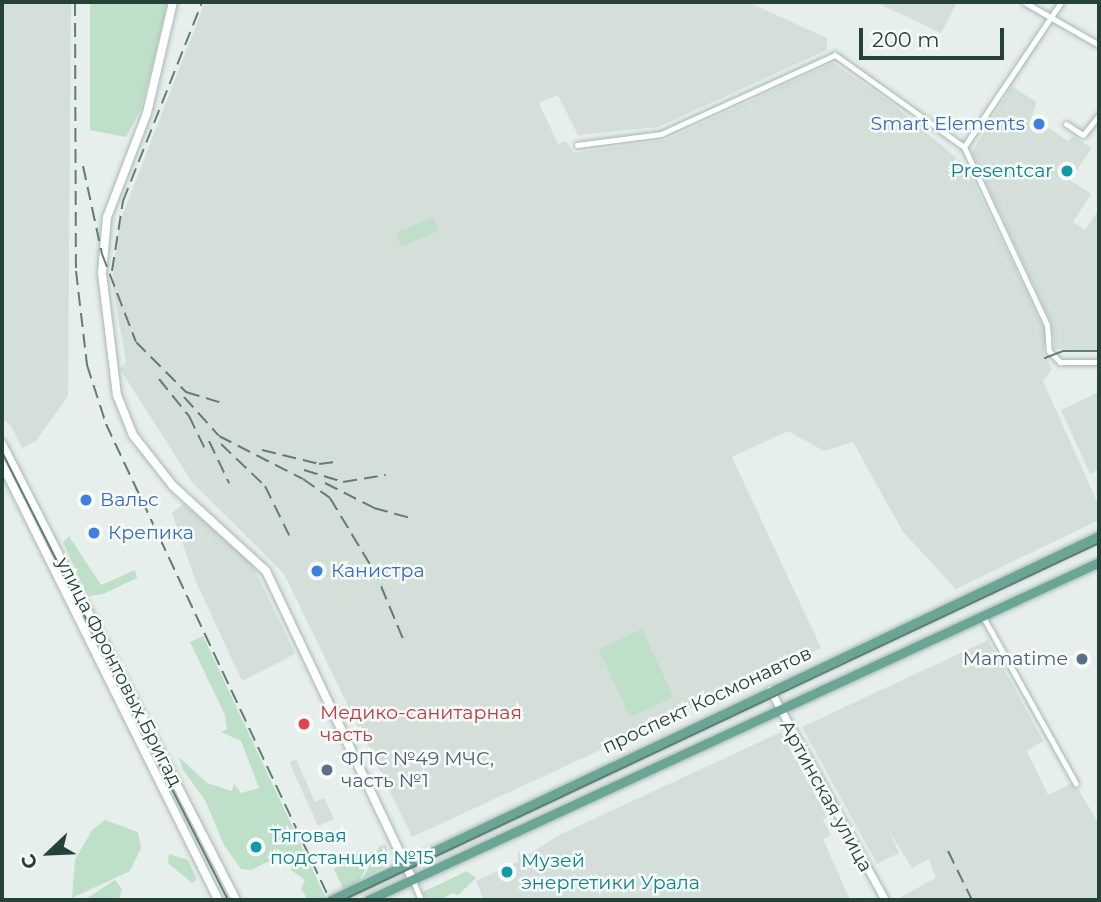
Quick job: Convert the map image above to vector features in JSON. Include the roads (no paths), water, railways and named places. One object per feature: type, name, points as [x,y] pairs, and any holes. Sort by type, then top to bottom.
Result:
[{"type":"main road","points":[[173,2],[146,113],[107,217],[102,273],[117,394],[134,435],[173,486],[266,571],[413,881]]},
{"type":"main road","name":"улица Фронтовых Бригад","points":[[2,444],[236,900]]},
{"type":"main road","name":"улица Фронтовых Бригад","points":[[2,464],[218,900]]},
{"type":"main road","name":"проспект Космонавтов","points":[[331,900],[405,862],[1099,536]]},
{"type":"main road","name":"проспект Космонавтов","points":[[368,900],[1099,562]]},
{"type":"street","points":[[1024,2],[1053,15],[1099,44]]},
{"type":"street","points":[[964,147],[1061,2]]},
{"type":"street","points":[[577,145],[661,134],[835,55],[964,147],[1047,325],[1049,351],[1055,359],[1099,362]]},
{"type":"street","points":[[1066,124],[1083,135],[1099,115]]},
{"type":"street","points":[[982,615],[1076,784]]},
{"type":"street","name":"Артинская улица","points":[[770,690],[778,709],[885,900]]},
{"type":"street","points":[[413,881],[421,900]]},
{"type":"tram line","points":[[1045,358],[1063,351],[1099,351]]},
{"type":"tram line","points":[[2,452],[228,900]]},
{"type":"tram line","points":[[343,900],[1099,543]]},
{"type":"railway","points":[[75,2],[76,271],[87,365],[106,424],[330,900]]},
{"type":"railway","points":[[112,271],[123,201],[202,2]]},
{"type":"railway","points":[[83,166],[102,254],[136,342],[186,392],[222,403]]},
{"type":"railway","points":[[159,379],[189,416],[207,453]]},
{"type":"railway","points":[[184,397],[219,436],[303,479],[330,498],[377,576]]},
{"type":"railway","points":[[209,441],[229,483]]},
{"type":"railway","points":[[221,444],[265,486],[289,535]]},
{"type":"railway","points":[[262,450],[319,464],[335,462]]},
{"type":"railway","points":[[304,470],[343,482],[385,475]]},
{"type":"railway","points":[[325,483],[374,508],[414,519]]},
{"type":"railway","points":[[373,567],[404,641]]},
{"type":"railway","points":[[948,851],[972,900]]},
{"type":"place","name":"Smart Elements","points":[[1039,124]]},
{"type":"place","name":"Presentcar","points":[[1067,171]]},
{"type":"place","name":"Вальс","points":[[86,500]]},
{"type":"place","name":"Крепика","points":[[94,533]]},
{"type":"place","name":"Канистра","points":[[317,571]]},
{"type":"place","name":"Mamatime","points":[[1082,659]]},
{"type":"place","name":"Медико-санитарная часть","points":[[304,724]]},
{"type":"place","name":"ФПС №49 МЧС, часть №1","points":[[327,770]]},
{"type":"place","name":"Тяговая подстанция №15","points":[[256,847]]},
{"type":"place","name":"Музей энергетики Урала","points":[[507,872]]}]
